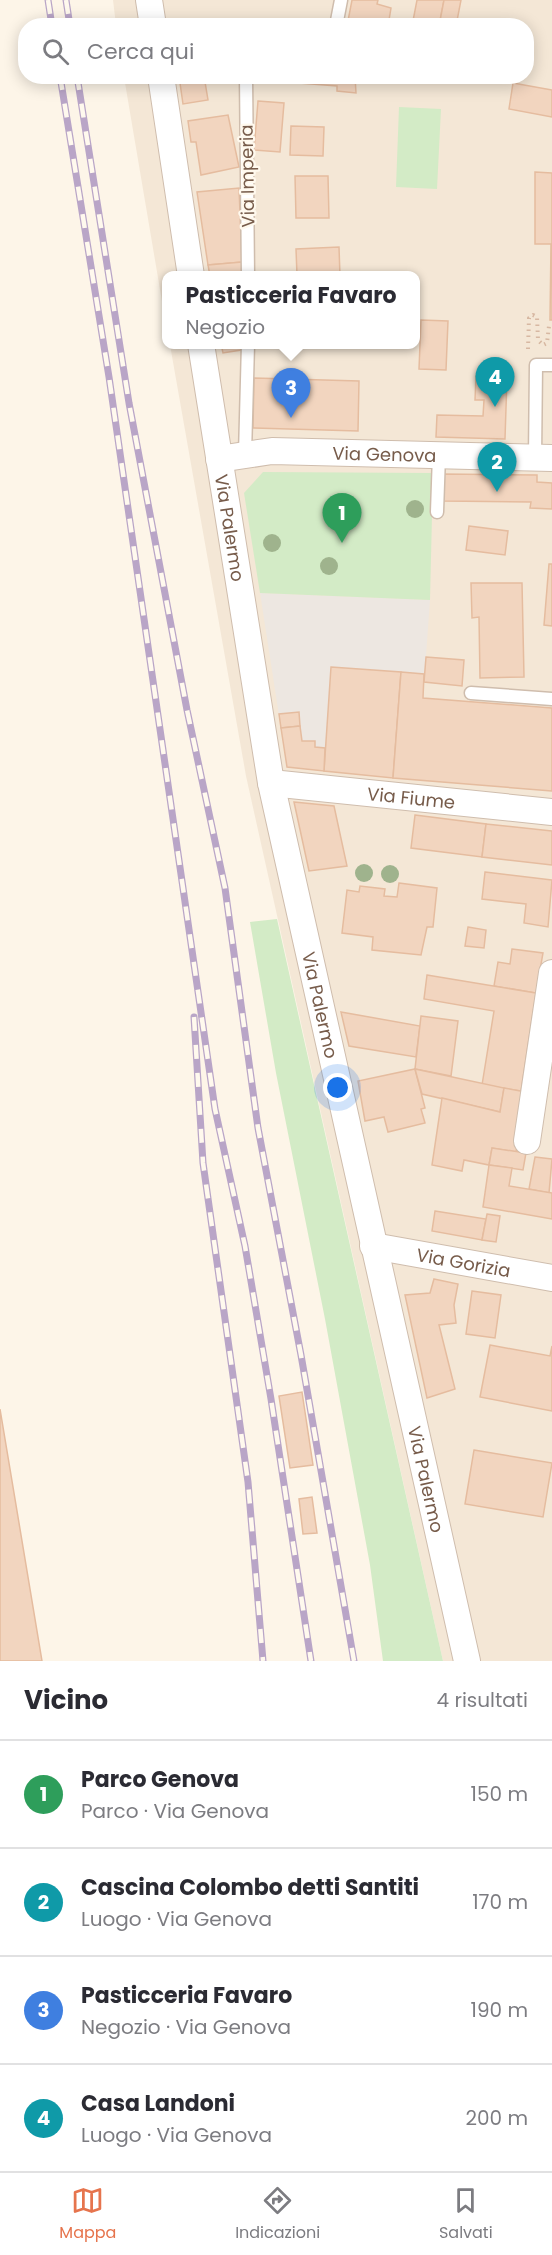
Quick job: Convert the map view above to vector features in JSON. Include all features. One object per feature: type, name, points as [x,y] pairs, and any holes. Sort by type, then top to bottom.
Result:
[{"type":"street","points":[[149,0],[152,18]]},
{"type":"street","points":[[162,84],[190,271]]},
{"type":"street","name":"Via Palermo","points":[[202,349],[271,783],[467,1661]]},
{"type":"street","name":"Via Genova","points":[[219,459],[272,451],[543,458]]},
{"type":"street","name":"Via Fiume","points":[[271,783],[552,812]]},
{"type":"street","points":[[527,1141],[546,1047],[552,973]]},
{"type":"street","name":"Via Gorizia","points":[[373,1246],[552,1278]]},
{"type":"lane","points":[[338,18],[341,0]]},
{"type":"lane","name":"Via Imperia","points":[[246,84],[248,271]]},
{"type":"lane","points":[[245,454],[248,349]]},
{"type":"lane","points":[[543,458],[536,365],[552,365]]},
{"type":"lane","points":[[437,512],[439,455]]},
{"type":"lane","points":[[471,693],[552,699]]},
{"type":"path","points":[[531,351],[528,347],[529,318],[534,315],[537,317],[538,340],[543,345],[547,343],[549,326],[552,324]]},
{"type":"shaded area","points":[[113,0],[552,0],[552,1661],[443,1661],[246,776],[171,349],[420,349],[420,271],[162,271],[162,301],[125,84],[534,84],[534,18],[115,18]]},
{"type":"shaded area","points":[[260,593],[430,600],[423,698],[552,708],[552,791],[287,767]]},
{"type":"green space","points":[[399,107],[441,109],[437,189],[396,187]]},
{"type":"green space","points":[[263,472],[433,473],[430,600],[260,593],[244,493]]},
{"type":"green space","points":[[277,919],[443,1661],[383,1661],[370,1565],[325,1319],[276,1073],[250,922]]},
{"type":"building","points":[[352,0],[378,0],[377,4],[391,8],[389,18],[349,18]]},
{"type":"building","points":[[417,0],[444,0],[441,18],[414,18]]},
{"type":"building","points":[[444,0],[461,0],[458,18],[441,18]]},
{"type":"building","points":[[180,84],[205,84],[208,100],[183,104]]},
{"type":"building","points":[[312,84],[355,84],[356,93],[337,91],[337,86]]},
{"type":"building","points":[[513,84],[552,90],[552,117],[509,109]]},
{"type":"building","points":[[258,101],[284,103],[280,152],[254,150]]},
{"type":"building","points":[[228,115],[239,167],[201,175],[196,142],[191,142],[188,121]]},
{"type":"building","points":[[291,126],[324,127],[323,156],[290,155]]},
{"type":"building","points":[[535,172],[552,173],[552,320],[550,320],[551,244],[535,244]]},
{"type":"building","points":[[295,176],[328,176],[329,218],[296,218]]},
{"type":"building","points":[[239,188],[242,262],[208,265],[197,192]]},
{"type":"building","points":[[339,247],[340,271],[297,271],[296,249]]},
{"type":"building","points":[[242,262],[242,271],[209,271],[208,265]]},
{"type":"building","points":[[421,320],[448,321],[446,370],[419,369]]},
{"type":"building","points":[[222,349],[241,349],[241,350],[223,353]]},
{"type":"building","points":[[476,376],[507,377],[505,439],[436,437],[437,415],[483,416],[484,400],[475,400]]},
{"type":"building","points":[[254,378],[359,381],[358,431],[253,428]]},
{"type":"building","points":[[443,474],[537,475],[537,482],[552,483],[552,509],[530,508],[531,502],[443,501]]},
{"type":"building","points":[[469,526],[508,531],[505,555],[466,550]]},
{"type":"building","points":[[549,564],[552,564],[552,626],[544,625]]},
{"type":"building","points":[[471,583],[522,583],[524,677],[480,678],[479,617],[472,618]]},
{"type":"building","points":[[426,657],[464,660],[462,686],[424,682]]},
{"type":"building","points":[[331,667],[401,672],[393,778],[324,771]]},
{"type":"building","points":[[401,672],[424,674],[423,698],[552,708],[552,791],[393,778]]},
{"type":"building","points":[[299,712],[300,726],[281,728],[279,714]]},
{"type":"building","points":[[300,726],[302,741],[315,741],[315,747],[325,748],[324,771],[287,767],[281,728]]},
{"type":"building","points":[[294,802],[334,806],[347,866],[309,871]]},
{"type":"building","points":[[415,815],[486,824],[482,857],[411,848]]},
{"type":"building","points":[[486,824],[552,831],[552,865],[482,857]]},
{"type":"building","points":[[485,872],[552,880],[548,927],[524,923],[526,904],[482,899]]},
{"type":"building","points":[[399,883],[437,888],[433,927],[427,927],[421,955],[372,950],[373,937],[342,933],[347,890],[359,892],[360,886],[385,889],[384,896],[397,897]]},
{"type":"building","points":[[468,927],[486,930],[484,948],[465,946]]},
{"type":"building","points":[[512,949],[543,953],[536,993],[494,986],[498,962],[510,964]]},
{"type":"building","points":[[427,975],[536,993],[521,1091],[482,1085],[494,1011],[424,999]]},
{"type":"building","points":[[341,1012],[420,1026],[416,1057],[349,1046]]},
{"type":"building","points":[[421,1016],[458,1021],[451,1076],[415,1069]]},
{"type":"building","points":[[415,1069],[425,1108],[421,1109],[425,1123],[388,1132],[384,1117],[365,1121],[358,1081]]},
{"type":"building","points":[[415,1069],[504,1088],[500,1112],[422,1094]]},
{"type":"building","points":[[504,1088],[526,1092],[516,1152],[492,1148],[489,1165],[464,1160],[462,1171],[432,1165],[442,1098],[500,1112]]},
{"type":"building","points":[[492,1148],[526,1153],[523,1170],[489,1165]]},
{"type":"building","points":[[535,1157],[552,1159],[549,1193],[529,1189]]},
{"type":"building","points":[[489,1165],[512,1168],[509,1186],[552,1193],[552,1219],[483,1207]]},
{"type":"building","points":[[435,1211],[486,1219],[482,1240],[432,1231]]},
{"type":"building","points":[[487,1214],[500,1216],[496,1242],[482,1240]]},
{"type":"building","points":[[434,1279],[458,1284],[454,1305],[456,1323],[439,1325],[455,1389],[427,1398],[405,1295],[430,1293]]},
{"type":"building","points":[[472,1291],[501,1295],[495,1338],[466,1334]]},
{"type":"building","points":[[490,1345],[550,1356],[552,1346],[552,1411],[480,1397]]},
{"type":"building","points":[[302,1392],[313,1465],[290,1468],[279,1396]]},
{"type":"building","points":[[0,1409],[42,1661],[0,1661]]},
{"type":"building","points":[[474,1450],[552,1463],[543,1517],[465,1504]]},
{"type":"building","points":[[312,1497],[317,1533],[303,1534],[299,1499]]},
{"type":"railway","points":[[48,0],[51,18]]},
{"type":"railway","points":[[66,0],[69,18]]},
{"type":"railway","points":[[61,84],[109,377],[215,1109],[245,1246],[311,1661]]},
{"type":"railway","points":[[78,84],[129,403],[187,710],[225,888],[258,1128],[301,1355],[354,1661]]},
{"type":"railway","points":[[194,1017],[203,1163],[248,1482],[263,1661]]},
{"type":"place","name":"Casa Landoni","points":[[495,407]]},
{"type":"place","name":"Pasticceria Favaro","points":[[291,418]]},
{"type":"place","name":"Cascina Colombo detti Santiti","points":[[497,492]]},
{"type":"place","name":"Parco Genova","points":[[342,543]]}]
